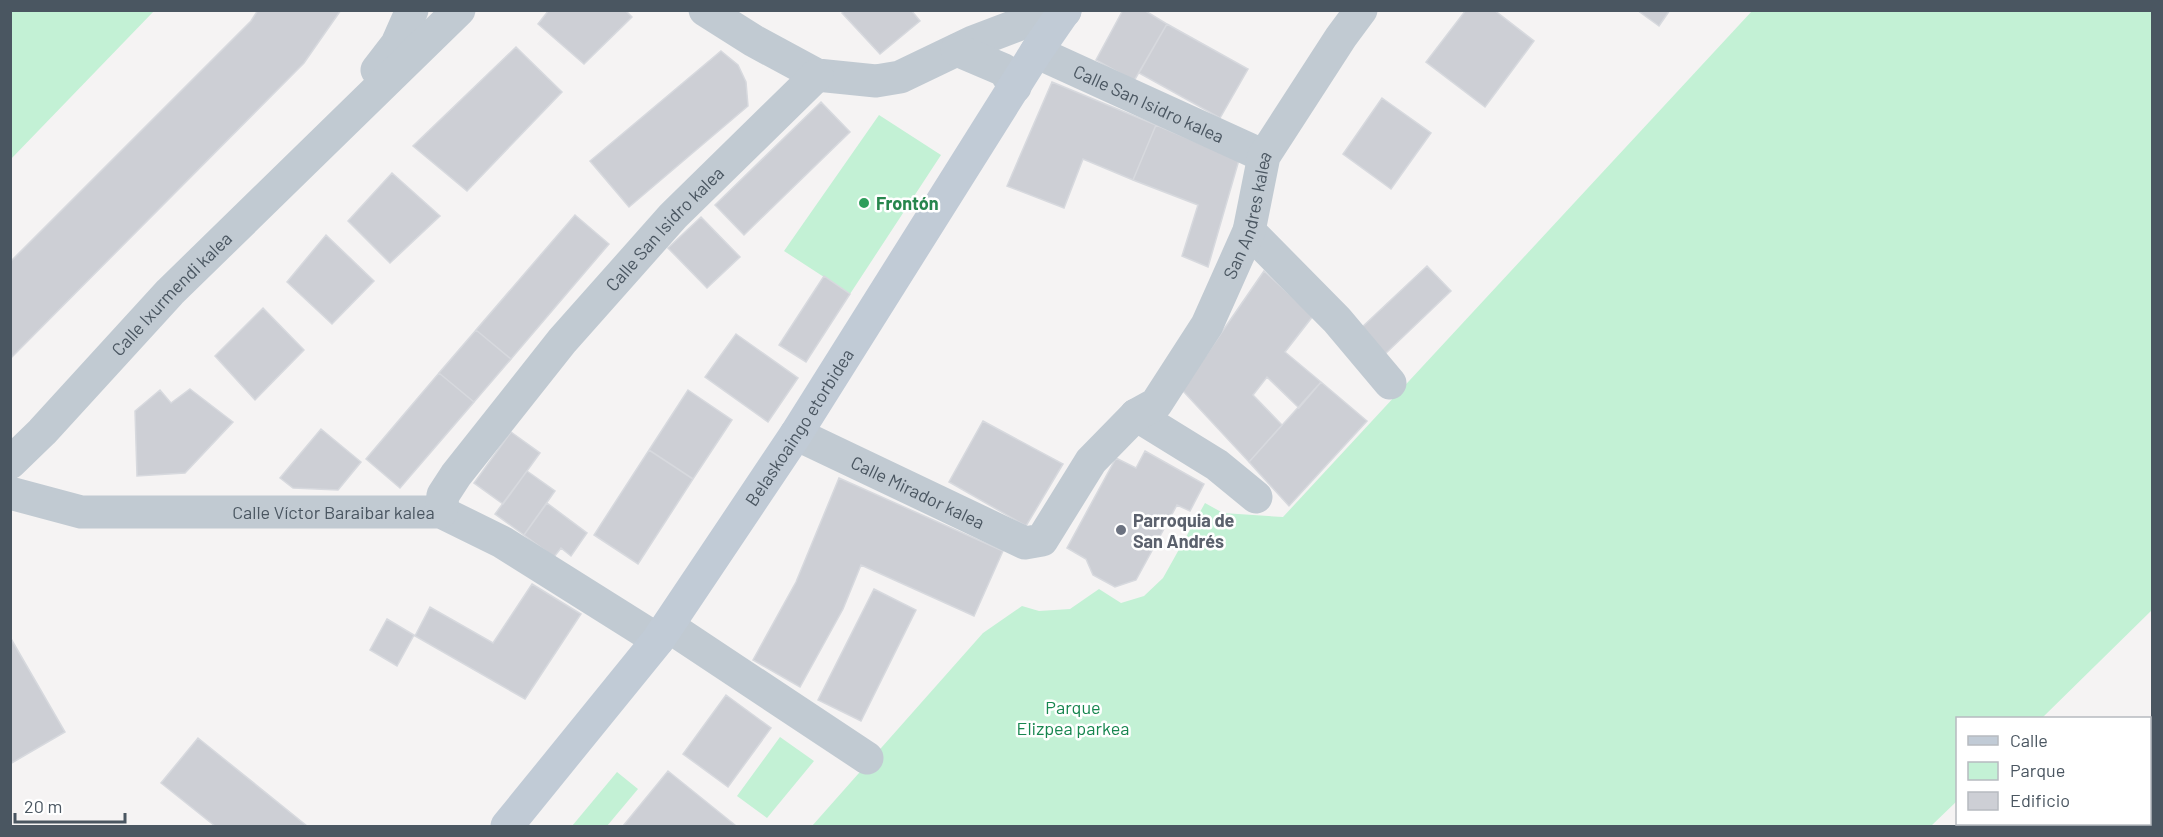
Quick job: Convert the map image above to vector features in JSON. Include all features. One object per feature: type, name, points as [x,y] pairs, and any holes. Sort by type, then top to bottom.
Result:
[{"type":"street","name":"Calle Ixurmendi kalea","points":[[336,128],[398,44],[412,10]]},
{"type":"street","name":"Calle Ixurmendi kalea","points":[[10,463],[50,423],[170,292],[459,10]]},
{"type":"street","points":[[705,10],[754,41],[817,75],[876,81],[900,77],[957,50],[1023,23],[1065,11]]},
{"type":"street","name":"San Andres kalea","points":[[1042,540],[1091,461],[1136,414],[1156,404],[1207,326],[1249,231],[1264,156],[1361,10]]},
{"type":"street","name":"Belaskoaingo etorbidea","points":[[507,826],[663,633],[796,434],[1035,52],[1065,11]]},
{"type":"street","points":[[957,50],[1004,70],[1015,87]]},
{"type":"street","name":"Calle San Isidro kalea","points":[[1035,52],[1264,156]]},
{"type":"street","name":"Calle San Isidro kalea","points":[[441,512],[443,495],[456,475],[590,309],[673,216],[817,75]]},
{"type":"street","points":[[1249,231],[1337,320],[1390,382]]},
{"type":"street","points":[[1136,414],[1217,465],[1256,497]]},
{"type":"street","name":"Calle Mirador kalea","points":[[796,434],[1025,543],[1042,540]]},
{"type":"street","name":"Calle Víctor Baraibar kalea","points":[[10,493],[81,512],[441,512],[502,542],[663,633],[867,758]]},
{"type":"green space","points":[[10,11],[154,11],[11,159]]},
{"type":"green space","name":"Parque Elizpea parkea","points":[[1752,11],[2152,11],[2152,610],[2043,717],[1956,717],[1956,802],[1931,826],[812,826],[983,633],[1022,606],[1039,611],[1070,609],[1099,589],[1121,603],[1144,596],[1163,578],[1205,503],[1223,513],[1283,517]]},
{"type":"green space","name":"Frontón","points":[[879,115],[941,155],[850,294],[784,251]]},
{"type":"green space","points":[[780,737],[814,761],[767,818],[737,796]]},
{"type":"green space","points":[[617,772],[638,789],[607,826],[572,826]]},
{"type":"building","points":[[258,10],[341,10],[304,63],[10,359],[10,262],[251,21]]},
{"type":"building","points":[[549,10],[625,10],[632,17],[584,64],[538,24]]},
{"type":"building","points":[[845,10],[911,10],[920,21],[880,54],[842,13]]},
{"type":"building","points":[[1123,10],[1144,10],[1167,24],[1134,81],[1096,60]]},
{"type":"building","points":[[1466,10],[1494,10],[1534,41],[1485,107],[1426,62]]},
{"type":"building","points":[[1637,10],[1670,10],[1659,26]]},
{"type":"building","points":[[1167,24],[1248,69],[1220,118],[1139,73]]},
{"type":"building","points":[[516,47],[562,92],[467,191],[413,146]]},
{"type":"building","points":[[721,51],[738,65],[746,82],[748,106],[629,207],[590,161]]},
{"type":"building","points":[[1052,82],[1156,125],[1133,180],[1083,159],[1064,208],[1007,186]]},
{"type":"building","points":[[1382,98],[1431,133],[1391,189],[1343,154]]},
{"type":"building","points":[[821,102],[850,132],[744,235],[715,205]]},
{"type":"building","points":[[1156,125],[1239,160],[1208,267],[1182,256],[1198,205],[1133,180]]},
{"type":"building","points":[[392,173],[440,216],[390,263],[348,221]]},
{"type":"building","points":[[575,215],[609,244],[511,359],[476,330]]},
{"type":"building","points":[[701,217],[740,257],[707,288],[668,248]]},
{"type":"building","points":[[326,235],[374,281],[332,324],[287,282]]},
{"type":"building","points":[[1427,266],[1451,291],[1384,355],[1360,329]]},
{"type":"building","points":[[1264,271],[1313,316],[1285,352],[1321,382],[1299,408],[1267,377],[1253,395],[1282,425],[1249,462],[1182,390]]},
{"type":"building","points":[[824,276],[850,294],[806,362],[779,345]]},
{"type":"building","points":[[263,308],[304,350],[255,400],[215,356]]},
{"type":"building","points":[[476,330],[511,359],[474,402],[439,373]]},
{"type":"building","points":[[736,334],[798,378],[768,422],[705,377]]},
{"type":"building","points":[[439,373],[474,402],[400,488],[366,459]]},
{"type":"building","points":[[1321,382],[1367,421],[1289,506],[1249,462]]},
{"type":"building","points":[[190,389],[233,422],[185,473],[137,476],[135,411],[160,390],[171,403]]},
{"type":"building","points":[[688,390],[732,420],[693,479],[649,450]]},
{"type":"building","points":[[983,421],[1063,464],[1026,526],[949,482]]},
{"type":"building","points":[[321,429],[361,462],[338,490],[293,488],[280,478]]},
{"type":"building","points":[[511,432],[540,453],[503,504],[474,483]]},
{"type":"building","points":[[649,450],[693,479],[638,564],[594,535]]},
{"type":"building","name":"Parroquia de San Andrés","points":[[1145,451],[1204,484],[1190,511],[1177,505],[1136,580],[1115,587],[1093,575],[1086,559],[1067,548],[1116,458],[1136,468]]},
{"type":"building","points":[[527,471],[555,491],[524,535],[495,514]]},
{"type":"building","points":[[839,478],[1003,551],[974,616],[861,565],[843,609],[800,687],[753,660],[796,582]]},
{"type":"building","points":[[547,503],[587,533],[571,556],[561,548],[554,557],[524,535]]},
{"type":"building","points":[[532,584],[581,614],[525,699],[415,636],[430,607],[493,643]]},
{"type":"building","points":[[874,589],[916,610],[861,721],[818,700]]},
{"type":"building","points":[[387,619],[414,635],[397,666],[370,650]]},
{"type":"building","points":[[10,637],[65,732],[10,764]]},
{"type":"building","points":[[726,695],[771,728],[728,787],[683,754]]},
{"type":"building","points":[[198,738],[307,826],[215,826],[161,783]]},
{"type":"building","points":[[668,771],[735,825],[623,826]]},
{"type":"place","name":"Frontón","points":[[864,203]]},
{"type":"place","name":"Parroquia de San Andrés","points":[[1121,530]]}]
